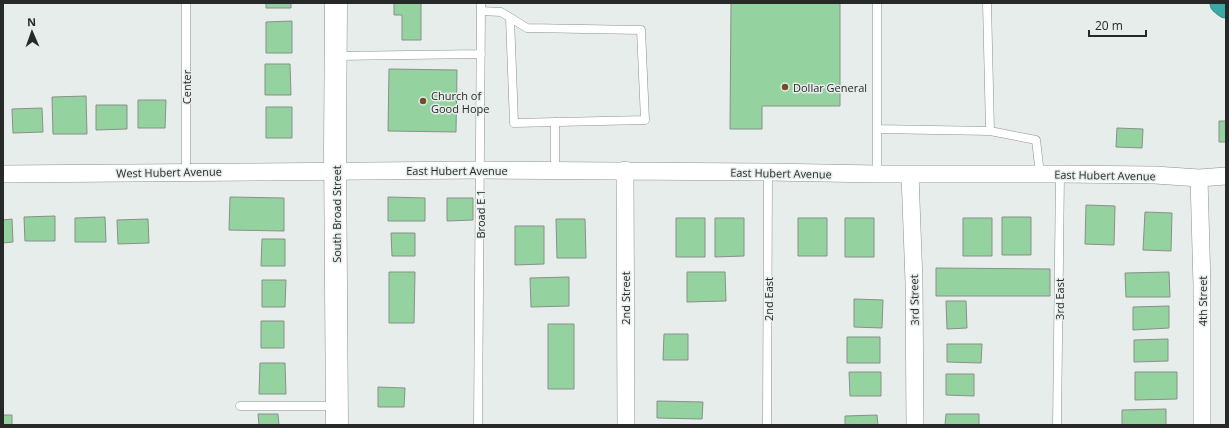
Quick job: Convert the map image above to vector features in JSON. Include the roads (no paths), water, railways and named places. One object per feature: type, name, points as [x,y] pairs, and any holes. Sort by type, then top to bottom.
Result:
[{"type":"highway","points":[[1221,3],[1226,7]]},
{"type":"street","name":"South Broad Street","points":[[336,3],[335,171],[337,415]]},
{"type":"street","name":"East Hubert Avenue","points":[[335,171],[625,170],[876,174],[1155,175],[1199,178],[1226,176]]},
{"type":"street","name":"2nd Street","points":[[625,170],[626,425]]},
{"type":"street","name":"West Hubert Avenue","points":[[3,174],[335,171]]},
{"type":"street","name":"3rd Street","points":[[910,174],[914,282],[915,425]]},
{"type":"street","name":"4th Street","points":[[1199,178],[1202,286],[1202,425]]},
{"type":"lane","name":"Center","points":[[186,3],[186,172]]},
{"type":"lane","points":[[876,174],[877,3]]},
{"type":"lane","points":[[986,3],[990,131]]},
{"type":"lane","points":[[481,7],[501,12],[527,28],[641,30],[645,120],[514,123],[510,18]]},
{"type":"lane","name":"Broad E 1","points":[[478,425],[481,7]]},
{"type":"lane","points":[[336,56],[480,54]]},
{"type":"lane","points":[[554,122],[555,170]]},
{"type":"lane","points":[[877,129],[990,131],[1036,140],[1040,174]]},
{"type":"lane","name":"2nd East","points":[[767,425],[768,172]]},
{"type":"lane","name":"3rd East","points":[[1058,425],[1060,174]]},
{"type":"lane","points":[[240,406],[337,415]]},
{"type":"place","name":"Dollar General","points":[[785,87]]},
{"type":"place","name":"Church of Good Hope","points":[[423,101]]}]
